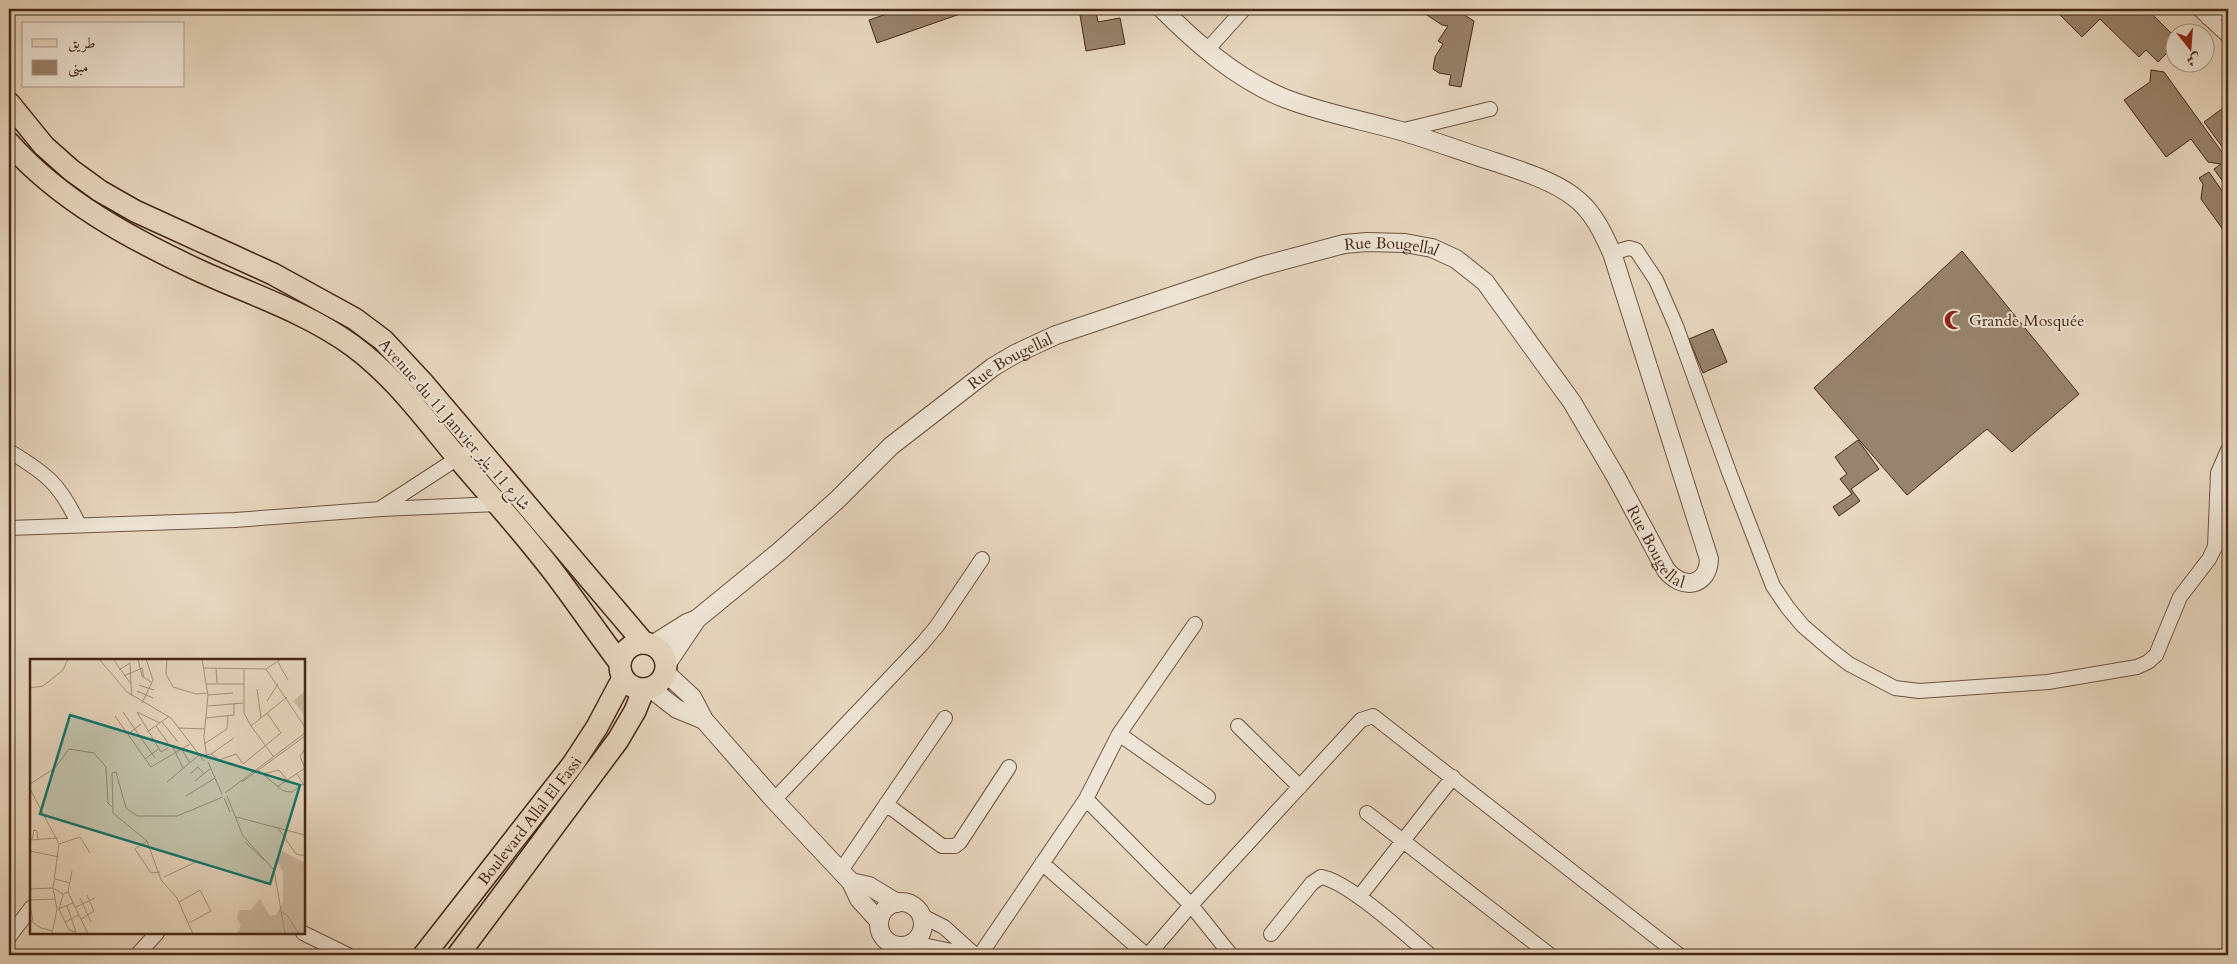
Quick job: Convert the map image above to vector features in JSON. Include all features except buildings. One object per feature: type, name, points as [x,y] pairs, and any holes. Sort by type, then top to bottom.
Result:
[{"type":"main road","name":"Avenue du 11 Janvier شارع 11 يناير","points":[[9,103],[44,146],[71,170],[100,191],[135,211],[273,274],[331,305],[371,330],[396,352],[648,644]]},
{"type":"main road","name":"Avenue du 11 Janvier شارع 11 يناير","points":[[9,143],[22,158],[89,212],[153,248],[313,322],[354,346],[383,371],[400,389],[498,504],[554,572],[622,671]]},
{"type":"main road","points":[[635,644],[648,644],[659,649],[664,656],[666,668],[662,679],[647,689],[636,688],[622,671],[628,649],[635,644]]},
{"type":"main road","name":"Boulevard Allal El Fassi","points":[[424,955],[573,764],[597,727],[622,671]]},
{"type":"main road","name":"Boulevard Allal El Fassi","points":[[458,955],[618,740],[647,689]]},
{"type":"street","name":"Rue Bougellal","points":[[648,644],[697,619],[787,545],[890,446],[993,367],[1014,354],[1056,335],[1262,266],[1344,244],[1367,242],[1405,242],[1432,248],[1456,259],[1485,282],[1572,402],[1616,477],[1666,570],[1674,579],[1684,584],[1693,583],[1701,579],[1707,572],[1709,559],[1612,253],[1594,218],[1574,197],[1516,169],[1400,131],[1338,115],[1282,97],[1234,70],[1208,50],[1162,9]]},
{"type":"street","points":[[1208,50],[1244,9]]},
{"type":"street","points":[[2204,13],[2227,9]]},
{"type":"street","points":[[2204,13],[2228,36]]},
{"type":"street","points":[[1400,131],[1490,109]]},
{"type":"street","points":[[1612,253],[1629,248],[1636,250],[1656,280],[1676,326],[1753,536],[1773,586],[1781,599],[1803,626],[1831,650],[1849,664],[1894,688],[1919,691],[2048,682],[2137,667],[2148,662],[2156,655],[2180,597],[2209,559],[2215,547],[2218,473],[2228,450]]},
{"type":"street","points":[[380,509],[457,457],[478,448]]},
{"type":"street","points":[[9,451],[50,479],[61,491],[79,525]]},
{"type":"street","points":[[9,528],[235,520],[380,509],[498,504]]},
{"type":"street","points":[[774,800],[922,644],[937,626],[982,559]]},
{"type":"street","name":"Rue Bougellal","points":[[666,668],[697,619]]},
{"type":"street","points":[[975,954],[1042,864],[1086,799],[1119,734],[1195,624]]},
{"type":"street","points":[[666,668],[692,697],[704,720],[774,800],[846,877],[860,899],[879,921]]},
{"type":"street","points":[[647,689],[677,709],[704,720]]},
{"type":"street","points":[[1042,864],[1147,955],[1361,720],[1368,716],[1379,718],[1674,954]]},
{"type":"street","points":[[846,877],[886,804],[945,718]]},
{"type":"street","points":[[1238,726],[1300,787]]},
{"type":"street","points":[[1119,734],[1208,798]]},
{"type":"street","points":[[886,804],[942,846],[955,846],[960,842],[1009,767]]},
{"type":"street","points":[[1359,897],[1404,842],[1453,777]]},
{"type":"street","points":[[1086,799],[1191,905],[1231,955]]},
{"type":"street","points":[[1367,812],[1550,955]]},
{"type":"street","points":[[846,877],[869,886],[897,903],[912,905],[922,916],[944,927],[975,954]]},
{"type":"street","points":[[1271,934],[1312,883],[1321,877],[1329,878],[1359,897],[1430,955]]},
{"type":"street","points":[[897,903],[889,906],[882,912],[879,921],[881,935],[892,945],[975,954]]},
{"type":"street","points":[[9,937],[30,909]]},
{"type":"street","points":[[906,948],[923,931],[922,916]]},
{"type":"street","points":[[137,955],[156,934]]},
{"type":"street","points":[[305,934],[348,955]]},
{"type":"place","name":"Grande Mosquée","points":[[1954,320]]}]
